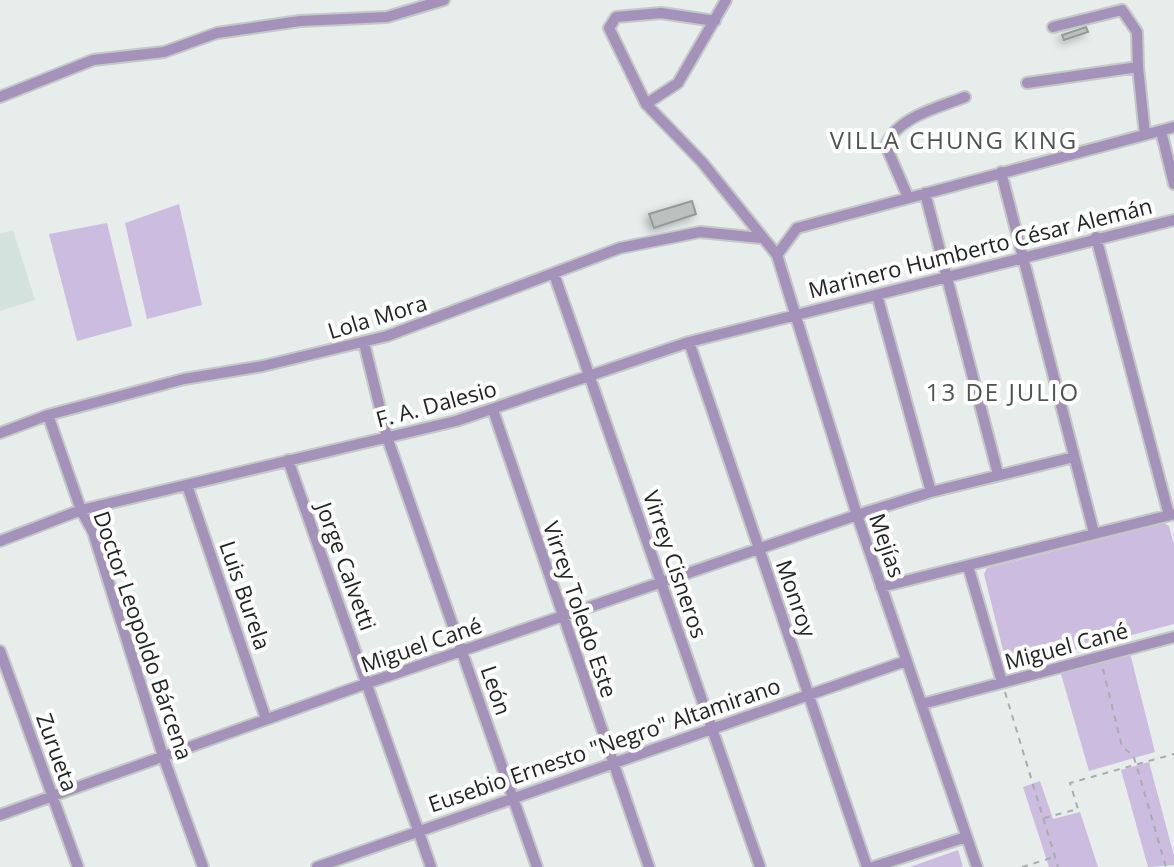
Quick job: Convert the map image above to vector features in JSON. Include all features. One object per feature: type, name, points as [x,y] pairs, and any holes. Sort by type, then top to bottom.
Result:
[{"type":"street","points":[[0,97],[93,60],[164,52],[217,33],[324,18],[387,17],[444,0]]},
{"type":"street","points":[[646,104],[678,83],[726,0]]},
{"type":"street","points":[[1053,27],[1122,10],[1137,32],[1145,135]]},
{"type":"street","name":"Mejías","points":[[715,21],[661,13],[616,17],[609,28],[646,104],[702,162],[777,255],[857,515],[977,867]]},
{"type":"street","points":[[1027,83],[1138,67]]},
{"type":"street","points":[[908,197],[886,146],[889,138],[918,115],[965,97]]},
{"type":"street","points":[[777,255],[797,228],[1174,127]]},
{"type":"street","points":[[1161,131],[1174,184]]},
{"type":"street","points":[[1001,172],[1094,533]]},
{"type":"street","points":[[925,193],[998,474]]},
{"type":"street","name":"Marinero Humberto César Alemán","points":[[795,314],[1174,220]]},
{"type":"street","name":"Lola Mora","points":[[0,433],[48,415],[184,379],[263,366],[364,343],[620,248],[700,232],[761,238]]},
{"type":"street","points":[[881,587],[1172,515],[1096,237]]},
{"type":"street","name":"Virrey Cisneros","points":[[554,274],[760,867]]},
{"type":"street","points":[[877,295],[931,492]]},
{"type":"street","name":"F. A. Dalesio","points":[[0,541],[81,510],[493,410],[689,342],[795,314]]},
{"type":"street","name":"Monroy","points":[[689,342],[870,867]]},
{"type":"street","name":"León","points":[[364,343],[387,437],[537,867]]},
{"type":"street","name":"Virrey Toledo Este","points":[[493,410],[649,867]]},
{"type":"street","name":"Doctor Leopoldo Bárcena","points":[[48,415],[81,510],[93,532],[163,756],[203,867]]},
{"type":"street","name":"Miguel Cané","points":[[0,815],[368,683],[857,515],[998,474],[1074,457]]},
{"type":"street","name":"Jorge Calvetti","points":[[288,460],[431,867]]},
{"type":"street","name":"Luis Burela","points":[[187,485],[266,719]]},
{"type":"street","points":[[968,566],[1002,682]]},
{"type":"street","name":"Miguel Cané","points":[[922,704],[1174,637]]},
{"type":"street","name":"Zurueta","points":[[0,651],[78,867]]},
{"type":"street","name":"Eusebio Ernesto \"Negro\" Altamirano","points":[[317,867],[906,661]]},
{"type":"street","points":[[870,867],[966,837]]},
{"type":"path","points":[[1100,656],[1122,747],[1133,755],[1166,867]]},
{"type":"path","points":[[1002,682],[1058,867]]},
{"type":"path","points":[[1044,818],[1078,809],[1070,783],[1174,754]]},
{"type":"path","points":[[1022,867],[1055,857]]},
{"type":"shaded area","points":[[179,204],[202,305],[147,319],[125,223]]},
{"type":"shaded area","points":[[107,223],[132,326],[77,341],[49,234]]},
{"type":"shaded area","points":[[13,230],[35,300],[0,311],[0,234]]},
{"type":"shaded area","points":[[1164,523],[1169,526],[1174,545],[1174,624],[1012,666],[1006,662],[984,574],[987,568]]},
{"type":"shaded area","points":[[1130,653],[1155,752],[1089,771],[1061,674]]},
{"type":"shaded area","points":[[1149,762],[1174,865],[1148,867],[1121,770]]},
{"type":"shaded area","points":[[1040,781],[1053,819],[1080,812],[1098,867],[1049,867],[1023,787]]},
{"type":"shaded area","points":[[958,850],[963,867],[910,867]]},
{"type":"building","points":[[1086,27],[1088,32],[1064,40],[1062,35]]},
{"type":"building","points":[[692,201],[696,214],[654,228],[649,214]]},
{"type":"district","name":"VILLA CHUNG KING","points":[[954,139]]},
{"type":"district","name":"13 DE JULIO","points":[[1003,391]]}]
